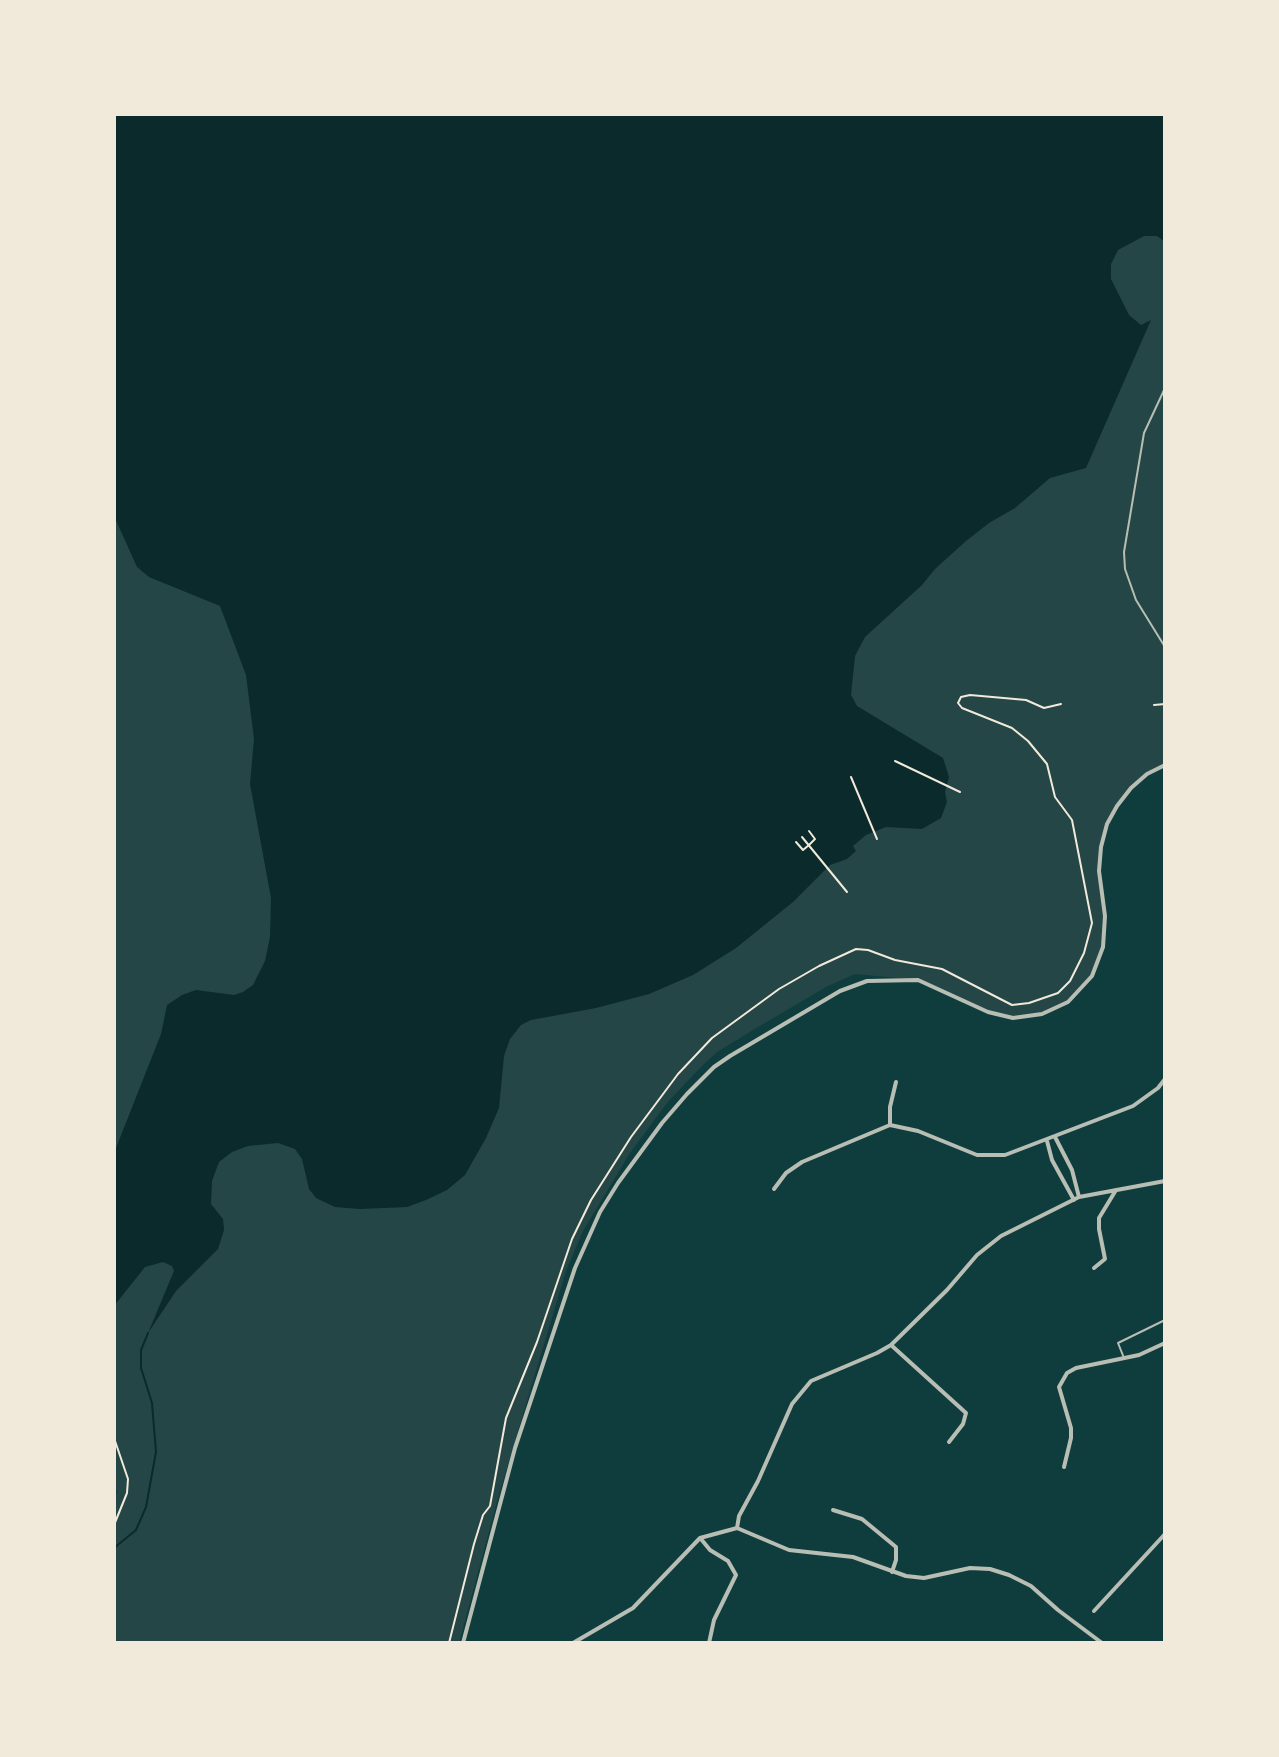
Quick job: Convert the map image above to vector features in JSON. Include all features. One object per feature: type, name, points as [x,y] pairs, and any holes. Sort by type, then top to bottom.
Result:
[{"type":"street","points":[[463,1643],[515,1448],[575,1268],[600,1212],[662,1123],[714,1067],[840,991],[867,981],[918,980],[988,1012],[1013,1018],[1042,1014],[1068,1002],[1092,976],[1103,947],[1105,916],[1099,871],[1107,824],[1131,788],[1147,774],[1165,765]]},
{"type":"street","points":[[774,1189],[786,1173],[802,1162],[890,1125],[918,1131],[977,1155],[1005,1155],[1133,1106],[1165,1079]]},
{"type":"street","points":[[890,1125],[890,1107],[896,1082]]},
{"type":"street","points":[[1055,1137],[1072,1170],[1077,1198]]},
{"type":"street","points":[[1047,1141],[1052,1160],[1077,1198]]},
{"type":"street","points":[[737,1528],[739,1516],[792,1404],[821,1375],[891,1345],[988,1245],[1077,1198],[1165,1181]]},
{"type":"street","points":[[1094,1268],[1105,1259],[1099,1218],[1116,1190]]},
{"type":"street","points":[[1064,1467],[1071,1438],[1059,1387],[1067,1373],[1076,1368],[1124,1360],[1165,1343]]},
{"type":"street","points":[[891,1345],[966,1413],[963,1424],[949,1442]]},
{"type":"street","points":[[833,1510],[862,1519],[896,1547],[892,1572]]},
{"type":"street","points":[[573,1643],[633,1608],[700,1538],[737,1528],[789,1550],[853,1557],[892,1572],[924,1578],[970,1568],[990,1569],[1031,1586],[1102,1643]]},
{"type":"street","points":[[1094,1611],[1165,1534]]},
{"type":"street","points":[[700,1538],[710,1550],[728,1561],[736,1575],[714,1620],[709,1643]]},
{"type":"lane","points":[[1165,388],[1144,433],[1124,552],[1125,569],[1132,591],[1165,647]]},
{"type":"lane","points":[[1124,1360],[1118,1343],[1165,1320]]},
{"type":"path","points":[[697,1056],[720,1031],[779,989],[856,949],[942,969],[1012,1005],[1029,1003],[1061,991],[1081,961],[1092,923],[1072,820],[1055,797],[1047,764],[1028,741],[1012,728],[962,708],[958,703],[961,697],[970,695],[1026,700],[1044,708],[1061,704]]},
{"type":"path","points":[[1154,705],[1165,704]]},
{"type":"path","points":[[895,761],[960,792]]},
{"type":"path","points":[[851,777],[877,839]]},
{"type":"path","points":[[796,842],[803,850],[809,845],[815,839],[809,831]]},
{"type":"path","points":[[802,837],[847,892]]},
{"type":"path","points":[[114,1438],[128,1479],[127,1493],[114,1525]]},
{"type":"shaded area","points":[[114,114],[1165,114],[1165,765],[1147,774],[1131,788],[1107,824],[1099,871],[1105,916],[1103,947],[1092,976],[1068,1002],[1042,1014],[1013,1018],[974,1006],[918,980],[855,974],[826,987],[753,1030],[717,1052],[700,1068],[667,1103],[630,1153],[583,1231],[566,1271],[500,1491],[459,1643],[114,1643],[114,1495],[118,1492],[114,1487]]},
{"type":"shaded area","points":[[114,114],[1165,114],[1165,242],[1157,236],[1144,236],[1118,250],[1111,264],[1111,279],[1129,315],[1141,325],[1151,320],[1086,468],[1050,478],[1015,508],[966,541],[865,637],[855,656],[851,695],[857,706],[943,758],[949,777],[945,792],[947,802],[941,818],[922,829],[886,827],[866,835],[853,846],[856,851],[847,859],[830,865],[793,902],[736,948],[693,975],[649,994],[531,1020],[521,1025],[510,1039],[504,1056],[499,1108],[486,1138],[465,1175],[447,1190],[426,1200],[407,1207],[335,1207],[316,1198],[309,1189],[302,1159],[295,1149],[278,1143],[248,1146],[232,1152],[219,1162],[212,1181],[211,1204],[223,1219],[224,1230],[218,1249],[176,1291],[148,1333],[174,1271],[172,1266],[163,1262],[145,1267],[114,1306],[114,1153],[161,1034],[167,1005],[196,990],[234,995],[253,985],[265,961],[270,937],[271,898],[250,784],[254,739],[246,675],[220,606],[149,577],[137,567],[114,516]]},
{"type":"waterway","points":[[114,1548],[136,1530],[146,1507],[156,1452],[152,1403],[141,1368],[141,1350],[148,1333]]}]
